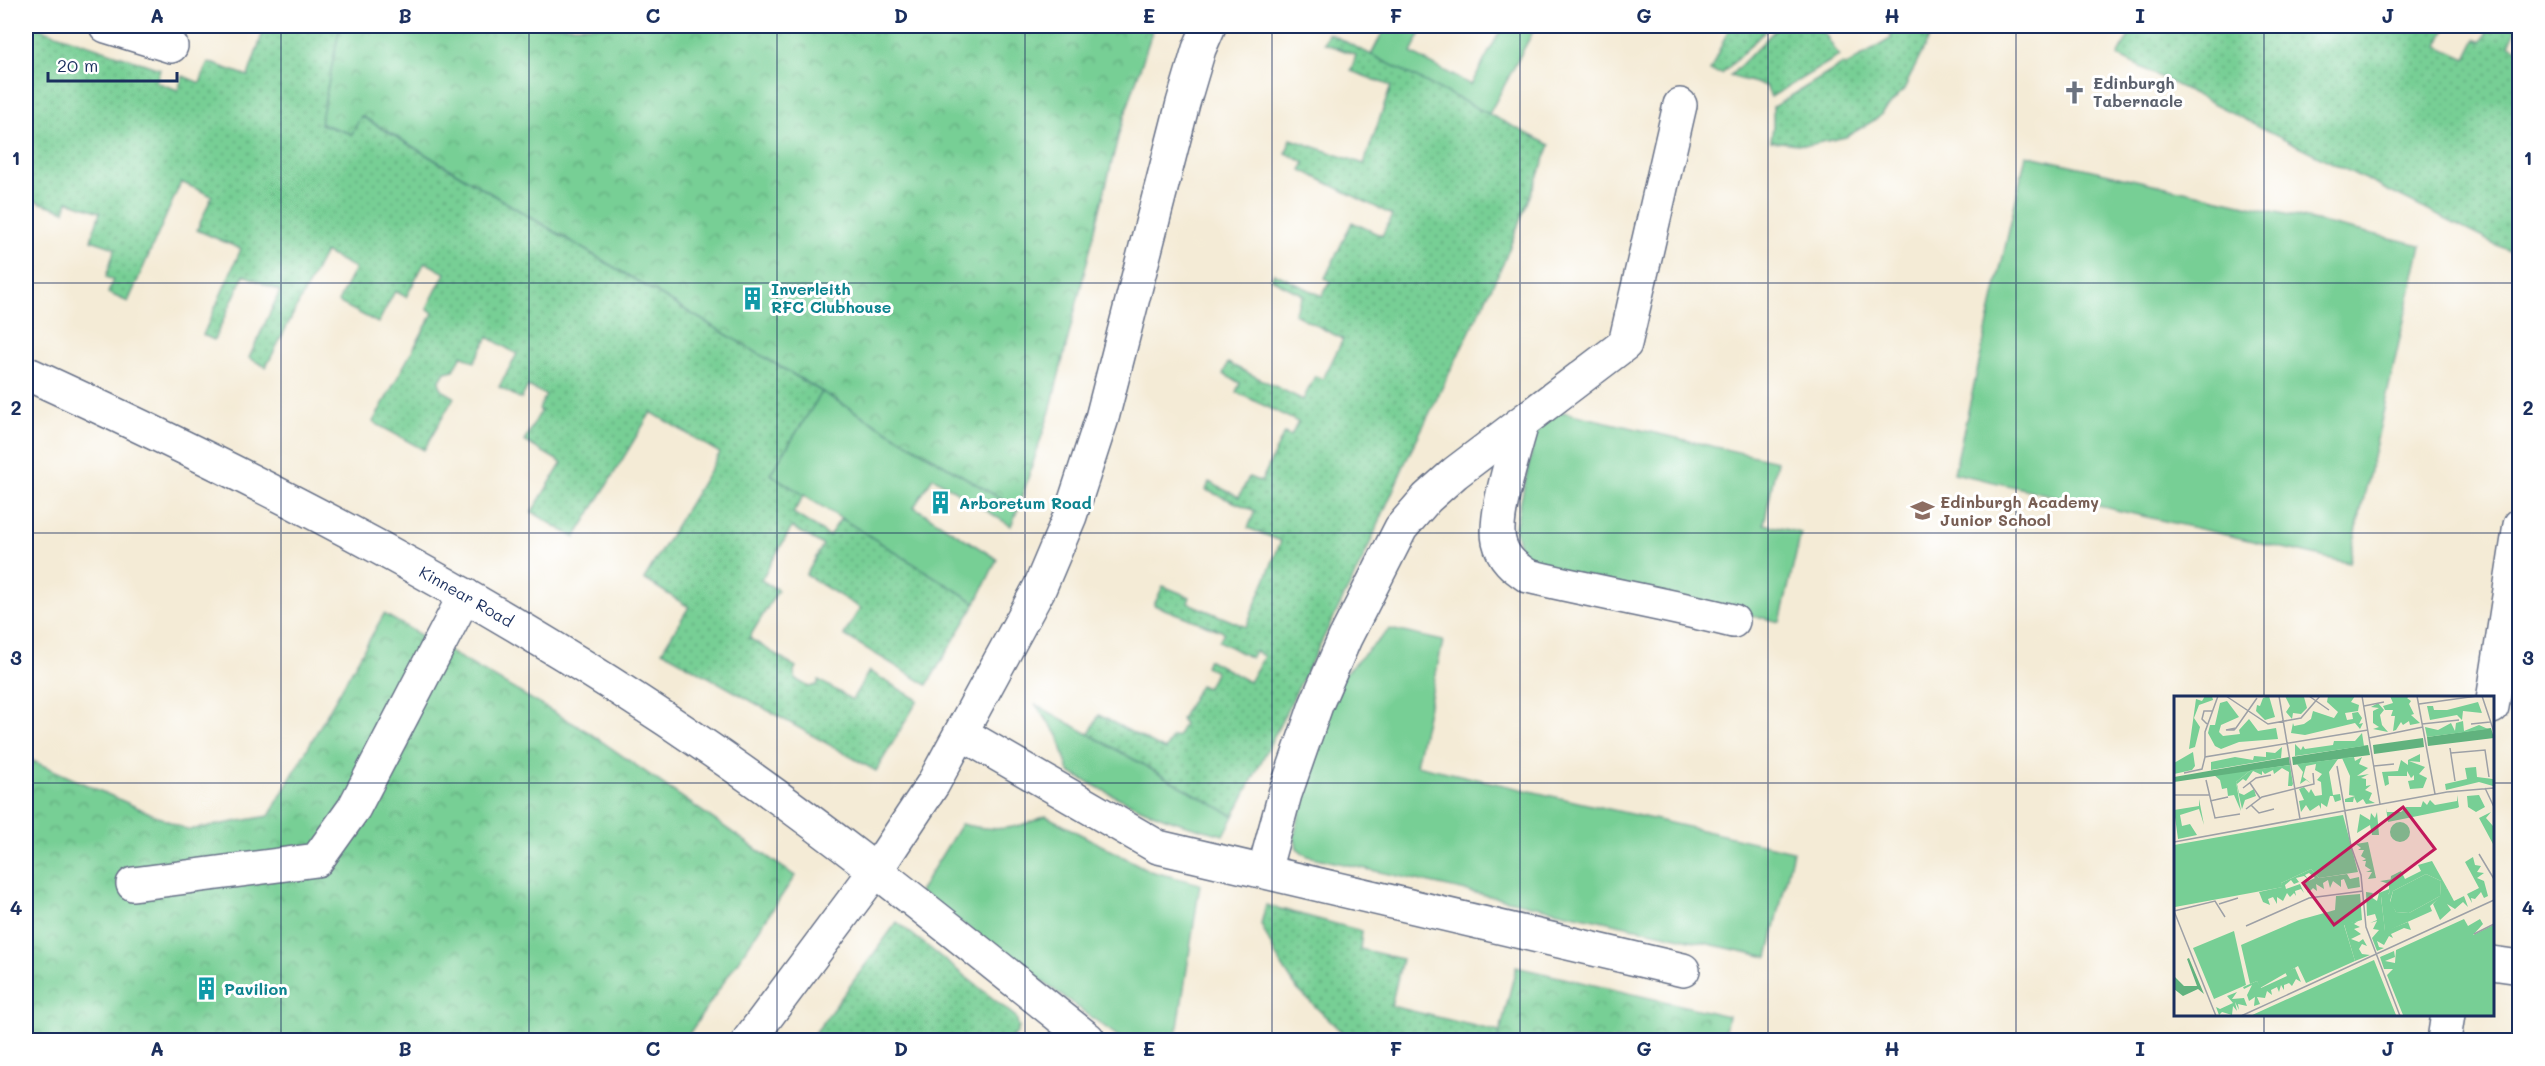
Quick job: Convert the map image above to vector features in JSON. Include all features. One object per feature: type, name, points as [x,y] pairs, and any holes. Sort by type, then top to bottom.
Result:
[{"type":"street","points":[[106,26],[171,46]]},
{"type":"street","points":[[749,1041],[876,870],[933,784],[1040,587],[1070,516],[1102,418],[1183,103],[1198,49],[1209,26]]},
{"type":"street","points":[[1264,872],[1285,794],[1316,705],[1345,638],[1401,528],[1420,504],[1448,478],[1625,344],[1680,105]]},
{"type":"street","name":"Kinnear Road","points":[[26,373],[231,472],[465,595],[590,670],[716,753],[876,870],[1088,1039]]},
{"type":"street","points":[[1522,423],[1497,532],[1503,552],[1512,565],[1528,576],[1607,594],[1639,598],[1733,621]]},
{"type":"street","points":[[2494,701],[2520,525]]},
{"type":"street","points":[[133,884],[317,860],[354,808],[465,595]]},
{"type":"street","points":[[961,733],[1158,847],[1683,970]]},
{"type":"street","points":[[2494,963],[2520,967]]},
{"type":"street","points":[[2444,1041],[2448,1015]]},
{"type":"green space","points":[[26,26],[32,26],[160,69],[156,82],[178,90],[183,76],[200,83],[208,62],[248,76],[265,26],[340,26],[320,124],[352,134],[361,116],[822,392],[770,474],[804,495],[793,513],[829,536],[841,518],[976,603],[927,685],[844,635],[860,608],[806,575],[823,545],[792,527],[761,580],[778,590],[749,638],[796,667],[795,679],[809,687],[817,685],[819,680],[852,700],[869,671],[918,700],[876,771],[662,651],[689,607],[644,579],[720,453],[651,412],[575,538],[532,512],[562,463],[524,441],[541,411],[539,409],[546,395],[528,386],[521,399],[499,387],[517,354],[488,337],[474,362],[462,355],[454,370],[445,372],[439,382],[442,390],[454,397],[424,450],[373,422],[433,313],[427,308],[445,273],[425,262],[406,297],[395,291],[378,323],[338,302],[355,268],[325,252],[266,367],[249,358],[280,291],[244,275],[214,340],[203,335],[241,249],[197,230],[212,196],[181,182],[128,302],[108,293],[113,280],[106,277],[115,248],[91,240],[100,212],[68,201],[65,211],[26,198]]},
{"type":"green space","points":[[340,26],[1154,26],[1119,133],[1050,411],[1018,509],[362,116],[352,134],[320,123]]},
{"type":"green space","points":[[1386,26],[1416,26],[1423,29],[1411,53],[1471,85],[1503,26],[1536,26],[1489,114],[1371,55]]},
{"type":"green space","points":[[1730,26],[1770,26],[1722,74],[1710,71]]},
{"type":"green space","points":[[1779,26],[1820,26],[1839,56],[1771,97],[1766,86],[1730,76]]},
{"type":"green space","points":[[1885,26],[1935,26],[1904,89],[1878,118],[1846,137],[1808,145],[1771,141],[1773,107],[1843,64],[1845,66],[1892,38]]},
{"type":"green space","points":[[2134,26],[2447,26],[2438,46],[2466,59],[2476,39],[2482,42],[2490,26],[2518,26],[2509,45],[2519,50],[2519,256],[2118,56]]},
{"type":"green space","points":[[1328,33],[1550,145],[1503,264],[1405,463],[1363,559],[1234,816],[1089,734],[1099,715],[1165,750],[1172,737],[1177,737],[1184,724],[1181,719],[1200,685],[1207,688],[1216,672],[1205,666],[1208,659],[1249,682],[1264,656],[1255,651],[1251,658],[1219,641],[1224,632],[1154,605],[1163,586],[1190,597],[1188,603],[1246,627],[1281,541],[1248,528],[1255,511],[1206,490],[1209,482],[1239,497],[1249,477],[1261,482],[1284,433],[1291,436],[1298,422],[1236,392],[1240,383],[1223,374],[1228,363],[1303,400],[1315,376],[1323,379],[1343,339],[1294,314],[1303,295],[1271,279],[1274,273],[1322,296],[1330,281],[1325,278],[1352,222],[1382,236],[1392,215],[1301,170],[1305,163],[1286,153],[1291,139],[1364,164],[1391,86],[1351,71],[1356,55],[1324,43]]},
{"type":"green space","points":[[2026,155],[2421,245],[2349,563],[1954,473]]},
{"type":"green space","points":[[822,392],[1018,509],[1011,526],[933,477],[914,507],[997,559],[976,603],[770,474]]},
{"type":"green space","points":[[1563,412],[1777,461],[1764,524],[1801,533],[1780,622],[1538,565],[1520,549],[1515,527],[1535,438],[1546,422]]},
{"type":"green space","points":[[384,614],[588,732],[795,876],[685,1040],[26,1040],[26,758],[188,830],[269,816]]},
{"type":"green space","points":[[1390,629],[1443,641],[1416,765],[1793,851],[1768,957],[1307,856],[1297,848],[1294,836],[1334,684]]},
{"type":"green space","points":[[1035,704],[1234,816],[1224,835],[1144,810],[1069,772],[1058,735]]},
{"type":"green space","points":[[1046,816],[1150,871],[1200,884],[1176,1040],[1123,1040],[919,892],[961,824],[994,829],[1014,827]]},
{"type":"green space","points":[[1266,905],[1362,931],[1360,949],[1402,959],[1391,1006],[1500,1032],[1498,1040],[1350,1040],[1297,989],[1277,958],[1261,924]]},
{"type":"green space","points":[[897,922],[1016,1017],[1019,1028],[1017,1033],[1009,1040],[810,1040]]},
{"type":"green space","points":[[1516,967],[1728,1016],[1723,1040],[1498,1040]]},
{"type":"place","name":"Edinburgh Tabernacle","points":[[2075,92]]},
{"type":"place","name":"Inverleith RFC Clubhouse","points":[[753,298]]},
{"type":"place","name":"Arboretum Road","points":[[941,503]]},
{"type":"place","name":"Edinburgh Academy Junior School","points":[[1922,511]]},
{"type":"place","name":"Pavilion","points":[[206,989]]}]
